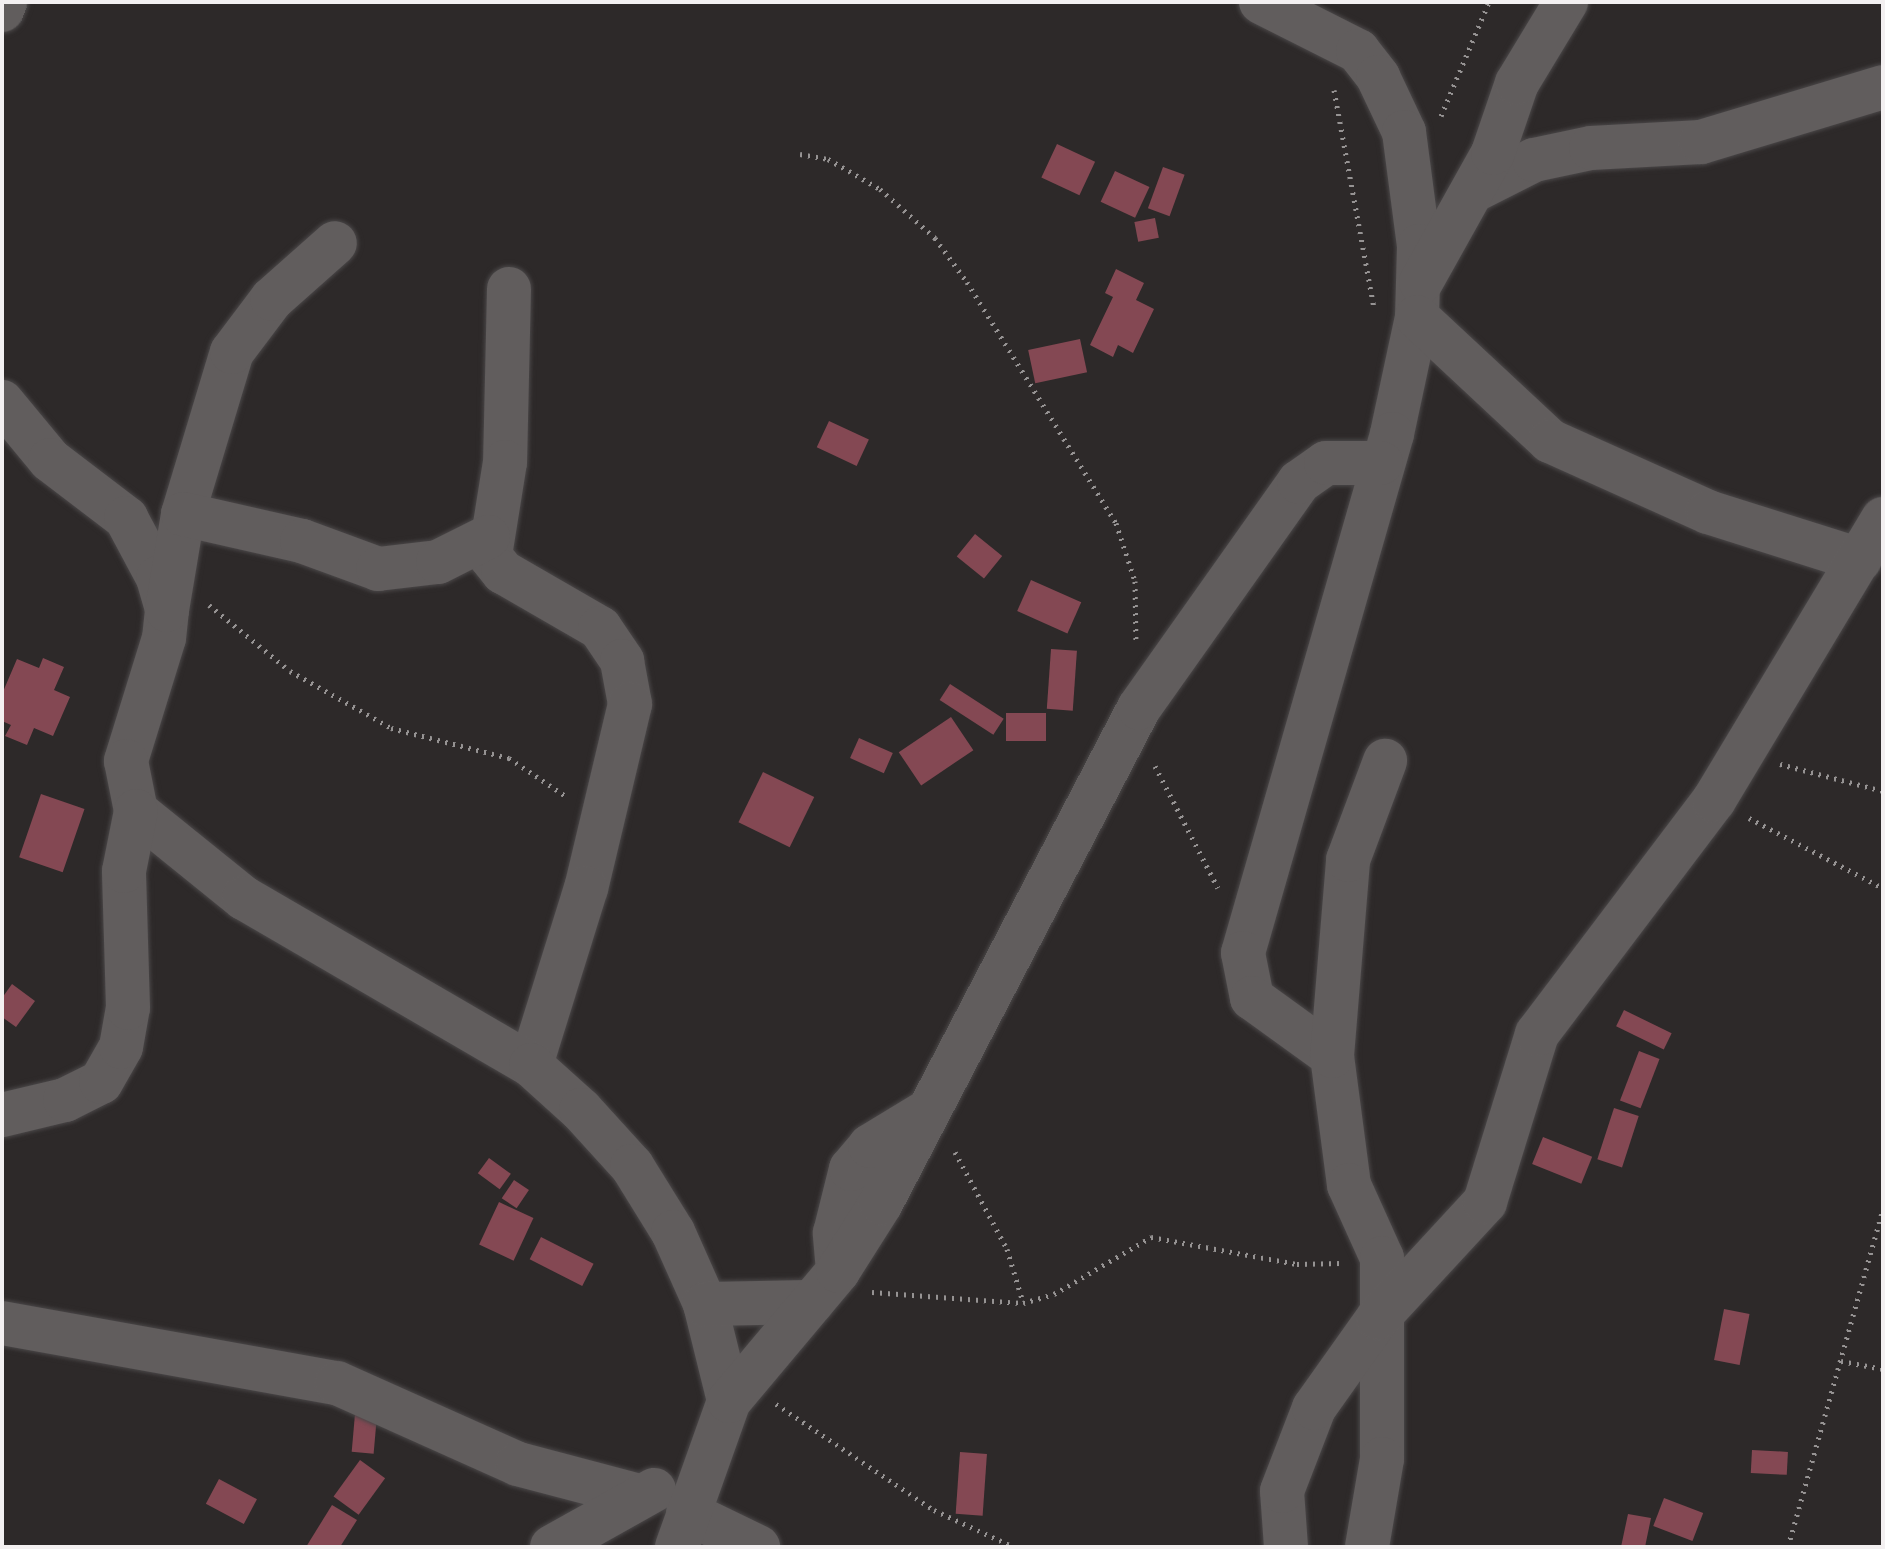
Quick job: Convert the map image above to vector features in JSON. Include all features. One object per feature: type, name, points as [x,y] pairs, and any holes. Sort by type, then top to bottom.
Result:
[{"type":"street","points":[[2,10],[5,2]]},
{"type":"street","points":[[1261,2],[1312,24],[1358,51],[1392,100],[1408,154],[1404,305],[1381,463],[1243,953],[1244,984],[1305,1072],[1342,1150]]},
{"type":"street","points":[[1404,305],[1475,190],[1517,83],[1566,2]]},
{"type":"street","points":[[1475,190],[1534,160],[1591,148],[1701,142],[1883,87]]},
{"type":"street","points":[[2,1115],[65,1100],[101,1082],[121,1047],[128,1008],[124,871],[136,811],[126,761],[130,728],[167,610],[183,514],[232,352],[272,299],[335,243]]},
{"type":"street","points":[[509,289],[503,495],[488,537],[503,572],[600,628],[622,661],[630,704],[609,801],[531,1065]]},
{"type":"street","points":[[1404,305],[1550,441],[1708,512],[1860,560]]},
{"type":"street","points":[[2,402],[50,460],[126,518],[167,610]]},
{"type":"street","points":[[758,1547],[683,1530],[700,1471],[738,1391],[825,1286],[939,1128],[1139,708],[1310,470],[1353,460],[1381,463]]},
{"type":"street","points":[[183,514],[302,541],[378,569],[438,562],[488,537]]},
{"type":"street","points":[[1286,1547],[1282,1491],[1290,1453],[1378,1318],[1485,1202],[1537,1034],[1724,784],[1883,519]]},
{"type":"street","points":[[1367,1547],[1382,1459],[1378,1318],[1382,1258],[1349,1185],[1332,1056],[1348,860],[1385,761]]},
{"type":"street","points":[[136,811],[267,913],[531,1065],[632,1166],[673,1232],[738,1391]]},
{"type":"street","points":[[1263,1010],[1332,1056]]},
{"type":"street","points":[[705,1304],[825,1286]]},
{"type":"street","points":[[2,1323],[337,1383],[518,1464],[639,1496]]},
{"type":"street","points":[[552,1547],[639,1496],[700,1471]]},
{"type":"path","points":[[1438,124],[1489,2]]},
{"type":"path","points":[[1312,24],[1404,305]]},
{"type":"path","points":[[800,154],[854,172],[935,238],[1071,445],[1128,554],[1139,708],[1158,773],[1211,870],[1243,953]]},
{"type":"path","points":[[176,568],[242,638],[391,728],[509,758],[567,797],[609,801]]},
{"type":"path","points":[[1883,791],[1753,758],[1724,784],[1883,888]]},
{"type":"path","points":[[939,1128],[1007,1249],[1023,1303]]},
{"type":"path","points":[[1788,1547],[1883,1208]]},
{"type":"path","points":[[825,1286],[1023,1303],[1054,1294],[1151,1237],[1297,1264],[1382,1258]]},
{"type":"path","points":[[1841,1361],[1883,1369]]},
{"type":"path","points":[[738,1391],[934,1510],[1014,1547]]},
{"type":"building","points":[[1057,144],[1095,162],[1079,195],[1041,178]]},
{"type":"building","points":[[1163,167],[1185,175],[1170,216],[1148,208]]},
{"type":"building","points":[[1115,171],[1149,187],[1135,218],[1101,202]]},
{"type":"building","points":[[1155,218],[1159,238],[1138,242],[1134,222]]},
{"type":"building","points":[[1116,269],[1144,283],[1136,300],[1154,309],[1133,353],[1118,345],[1113,357],[1090,345],[1113,297],[1105,293]]},
{"type":"building","points":[[1080,339],[1087,372],[1035,383],[1028,350]]},
{"type":"building","points":[[829,421],[869,440],[857,466],[817,447]]},
{"type":"building","points":[[975,534],[1002,556],[984,579],[957,557]]},
{"type":"building","points":[[1031,580],[1081,602],[1067,633],[1017,611]]},
{"type":"building","points":[[1051,649],[1077,651],[1073,711],[1047,709]]},
{"type":"building","points":[[43,658],[64,667],[54,690],[70,697],[53,736],[34,728],[27,745],[5,736],[11,725],[2,721],[2,694],[17,659],[39,668]]},
{"type":"building","points":[[950,684],[1004,719],[993,735],[940,700]]},
{"type":"building","points":[[1006,713],[1046,713],[1046,741],[1006,741]]},
{"type":"building","points":[[951,717],[973,750],[921,785],[899,752]]},
{"type":"building","points":[[859,738],[893,753],[884,773],[850,758]]},
{"type":"building","points":[[763,772],[814,797],[790,847],[738,822]]},
{"type":"building","points":[[41,794],[84,809],[63,872],[19,857]]},
{"type":"building","points":[[12,984],[35,1001],[16,1027],[2,1017],[2,998]]},
{"type":"building","points":[[1624,1010],[1672,1033],[1664,1049],[1616,1026]]},
{"type":"building","points":[[1639,1051],[1660,1059],[1641,1108],[1620,1100]]},
{"type":"building","points":[[1614,1108],[1639,1116],[1622,1167],[1597,1159]]},
{"type":"building","points":[[1543,1137],[1592,1157],[1581,1184],[1532,1164]]},
{"type":"building","points":[[489,1158],[511,1174],[500,1189],[478,1173]]},
{"type":"building","points":[[514,1180],[529,1190],[517,1208],[502,1198]]},
{"type":"building","points":[[499,1202],[533,1218],[514,1261],[479,1245]]},
{"type":"building","points":[[541,1237],[594,1264],[582,1286],[530,1259]]},
{"type":"building","points":[[1724,1309],[1750,1314],[1740,1365],[1714,1360]]},
{"type":"building","points":[[355,1414],[377,1416],[374,1454],[352,1452]]},
{"type":"building","points":[[1752,1450],[1788,1452],[1787,1475],[1751,1473]]},
{"type":"building","points":[[960,1452],[987,1454],[983,1516],[956,1514]]},
{"type":"building","points":[[360,1460],[385,1478],[359,1515],[334,1496]]},
{"type":"building","points":[[219,1479],[257,1499],[244,1524],[206,1504]]},
{"type":"building","points":[[1664,1498],[1703,1513],[1692,1541],[1653,1526]]},
{"type":"building","points":[[332,1505],[357,1520],[340,1547],[306,1547]]},
{"type":"building","points":[[1628,1514],[1651,1518],[1645,1547],[1621,1547]]}]
